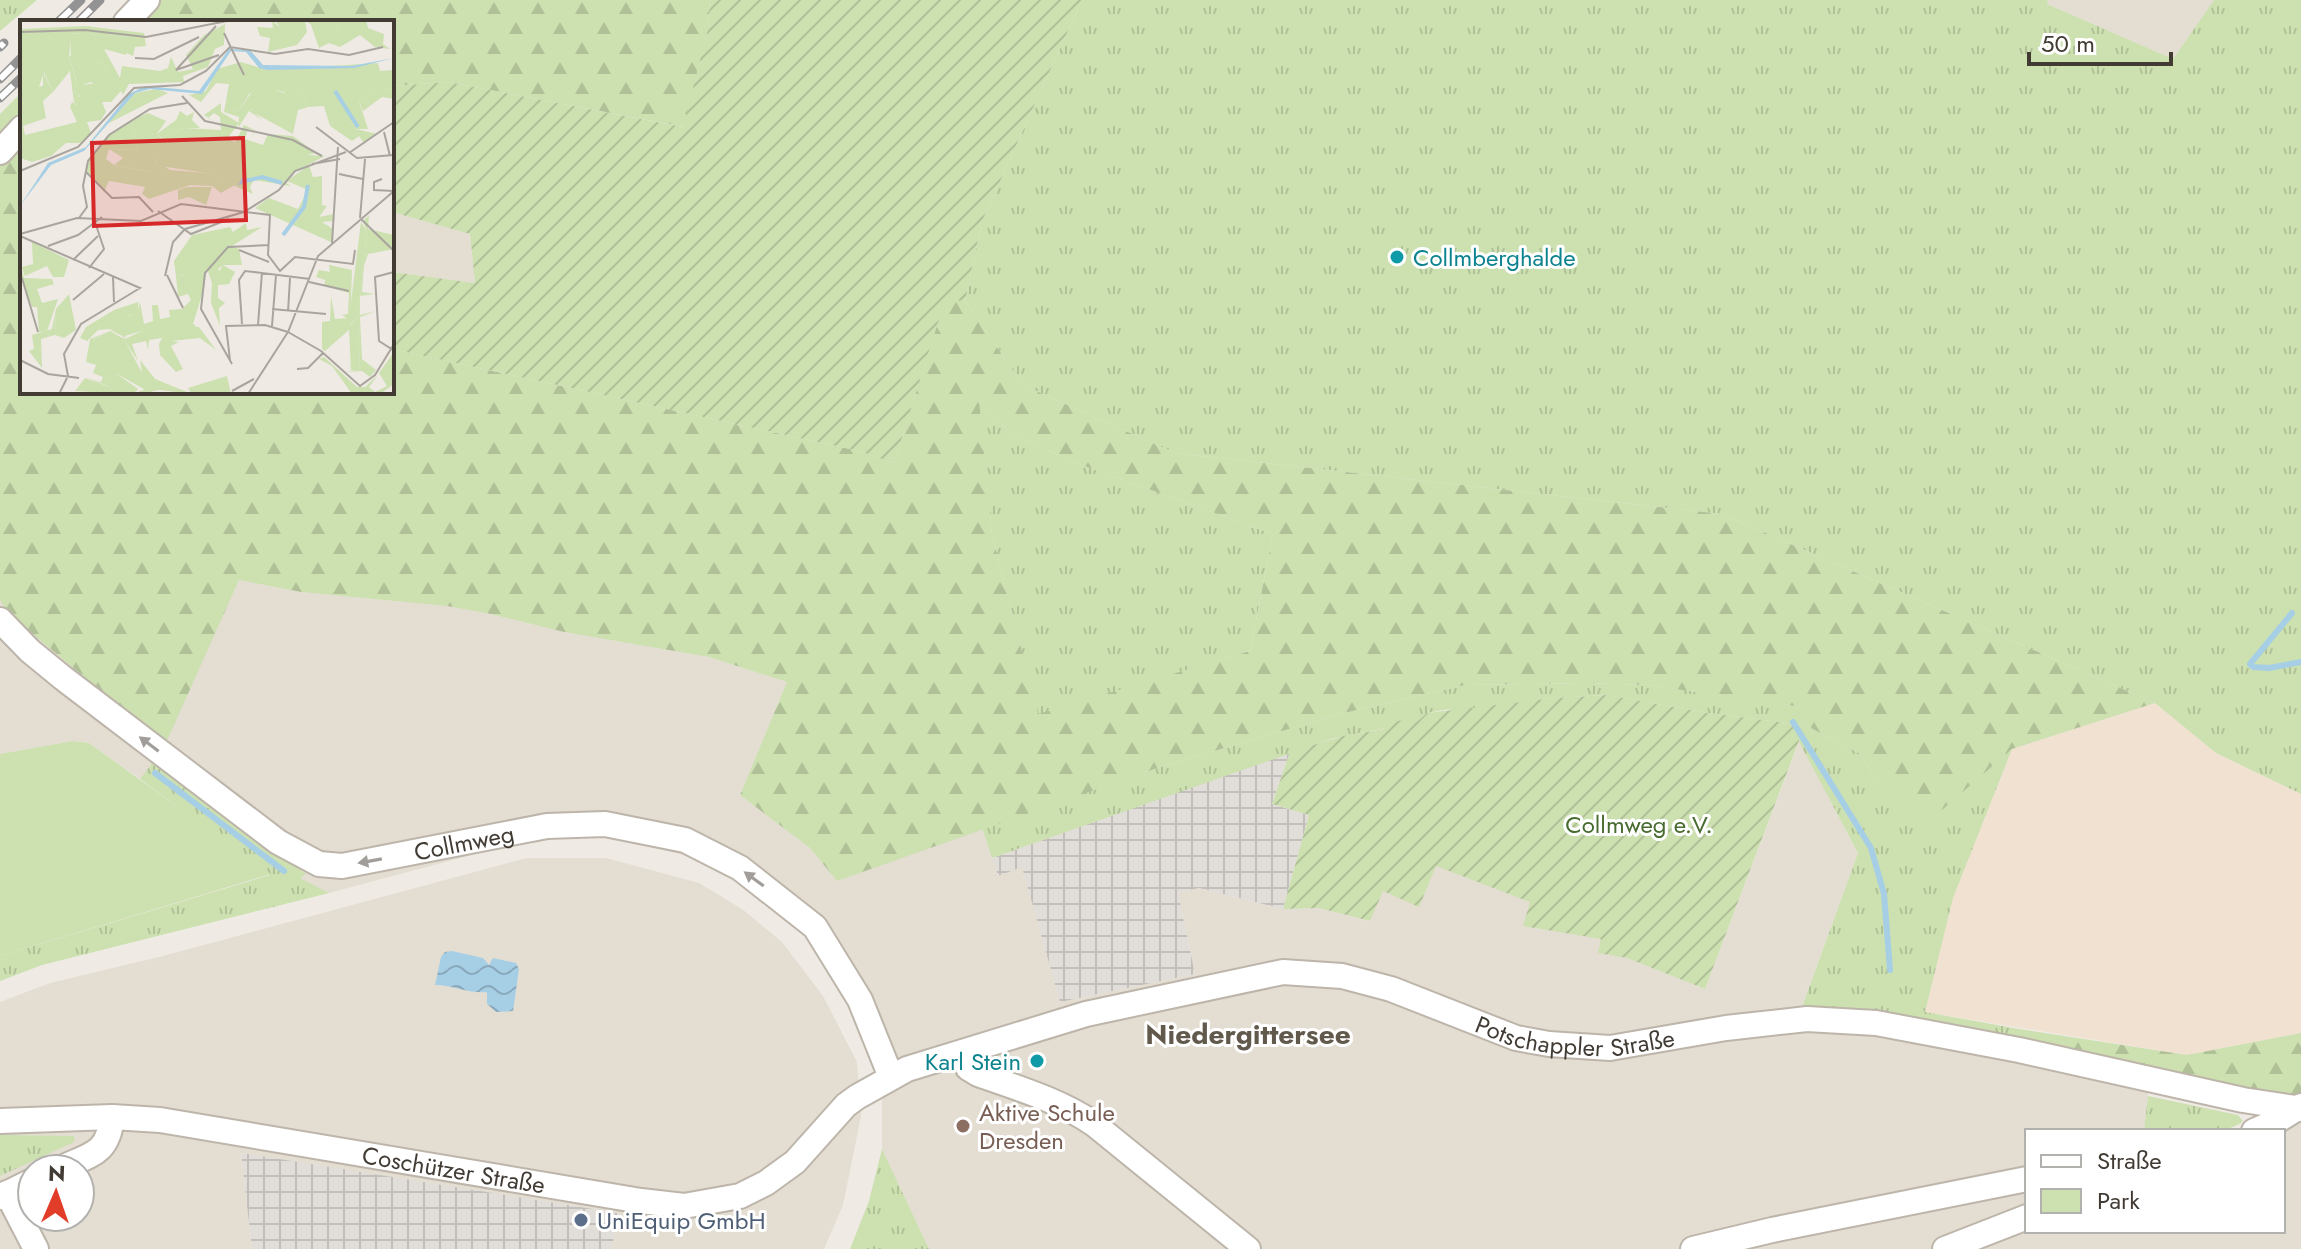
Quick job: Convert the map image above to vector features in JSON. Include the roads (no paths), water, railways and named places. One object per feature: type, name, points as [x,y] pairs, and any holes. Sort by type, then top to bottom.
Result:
[{"type":"street","points":[[128,20],[147,0]]},
{"type":"street","points":[[0,152],[20,130]]},
{"type":"street","name":"Collmweg","points":[[0,620],[30,651],[131,732],[278,842],[319,864],[342,866],[547,826],[605,824],[685,840],[740,868],[815,927],[860,1000],[891,1077]]},
{"type":"street","name":"Potschappler Straße","points":[[868,1090],[891,1077],[1086,1014],[1283,972],[1342,976],[1391,989],[1516,1038],[1549,1044],[1610,1048],[1726,1028],[1807,1019],[1876,1023],[2299,1108]]},
{"type":"street","points":[[963,1052],[968,1068],[978,1074],[1076,1112],[1094,1124],[1248,1249]]},
{"type":"street","name":"Coschützer Straße","points":[[0,1121],[112,1117],[216,1128],[479,1175],[684,1206],[740,1196],[766,1183],[795,1162],[846,1105],[868,1090]]},
{"type":"street","points":[[2263,1129],[2299,1108]]},
{"type":"street","points":[[90,1153],[104,1146],[109,1137],[112,1117]]},
{"type":"street","points":[[1693,1249],[2025,1179]]},
{"type":"street","points":[[3,1195],[36,1249]]},
{"type":"street","points":[[1945,1249],[2025,1218]]},
{"type":"water","points":[[445,952],[483,958],[489,965],[493,958],[516,963],[519,969],[513,1011],[496,1012],[487,1004],[487,992],[435,985],[441,957]]},
{"type":"waterway","points":[[2292,613],[2250,664],[2269,668],[2301,662]]},
{"type":"waterway","points":[[1793,722],[1871,848],[1884,894],[1890,970]]},
{"type":"waterway","points":[[155,773],[284,871]]},
{"type":"railway","points":[[60,20],[81,0]]},
{"type":"railway","points":[[80,20],[100,0]]},
{"type":"railway","points":[[0,47],[4,43]]},
{"type":"railway","points":[[0,79],[20,59]]},
{"type":"railway","points":[[0,98],[20,79]]},
{"type":"place","name":"Collmberghalde","points":[[1397,257]]},
{"type":"place","name":"Karl Stein","points":[[1037,1061]]},
{"type":"place","name":"Aktive Schule Dresden","points":[[963,1126]]},
{"type":"place","name":"UniEquip GmbH","points":[[581,1220]]},
{"type":"district","name":"Niedergittersee","points":[[1248,1034]]},
{"type":"park label","name":"Collmweg e.V.","points":[[1639,824]]}]
